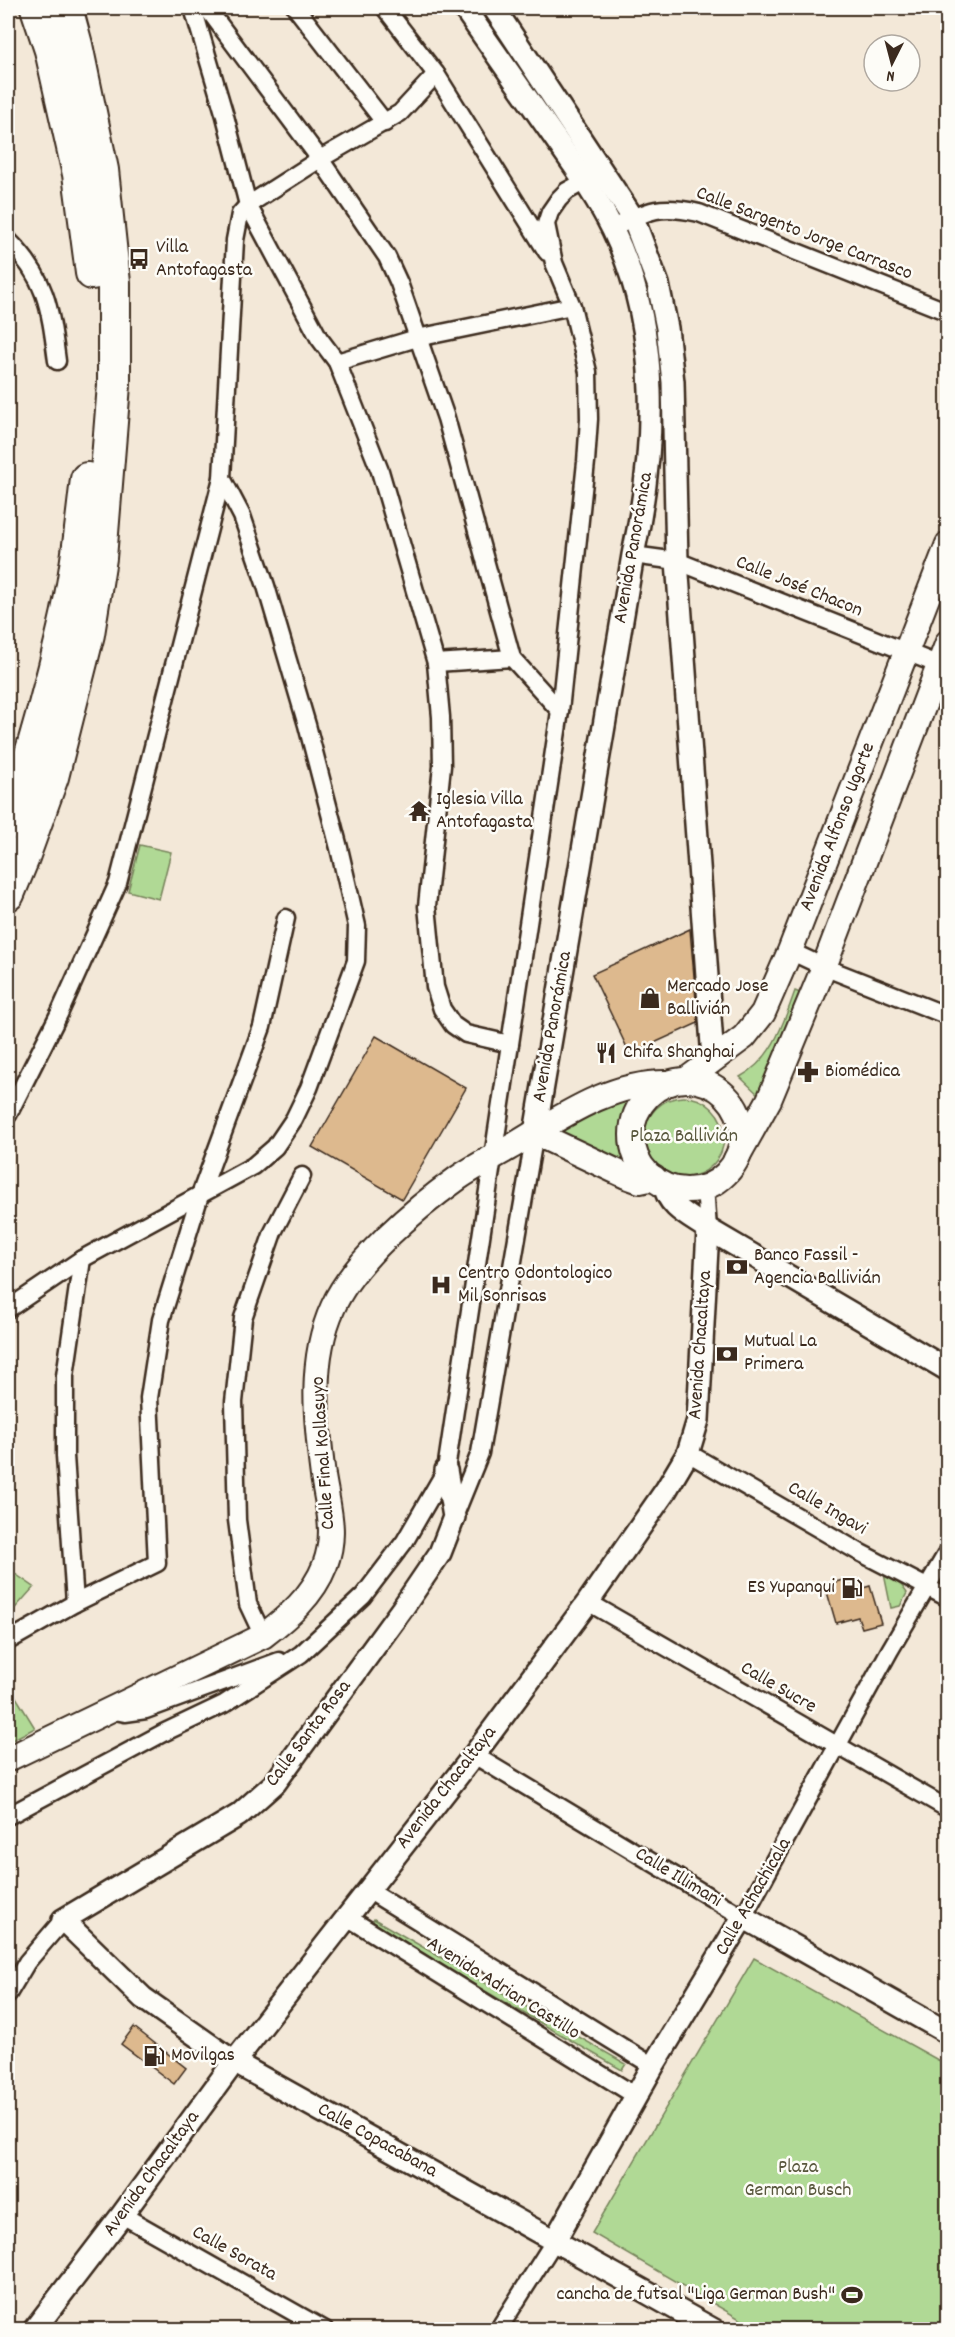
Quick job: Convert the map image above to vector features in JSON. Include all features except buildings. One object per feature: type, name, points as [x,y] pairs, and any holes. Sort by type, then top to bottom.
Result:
[{"type":"highway","points":[[8,823],[27,770],[65,627],[88,473],[92,387],[93,289],[79,174],[51,50],[37,8]]},
{"type":"highway","points":[[8,894],[52,777],[88,634],[100,558],[114,386],[114,283],[102,170],[66,8]]},
{"type":"main road","name":"Avenida Alfonso Ugarte","points":[[678,1082],[744,1037],[763,1013],[948,544]]},
{"type":"main road","name":"Avenida Alfonso Ugarte","points":[[736,1159],[769,1100],[824,968],[943,667],[948,642]]},
{"type":"main road","name":"Calle Final Kollasuyo","points":[[8,1759],[263,1636],[287,1618],[310,1592],[325,1564],[333,1524],[323,1476],[315,1390],[320,1347],[333,1307],[350,1277],[394,1230],[459,1177],[571,1111],[612,1092],[649,1082],[678,1082]]},
{"type":"main road","points":[[535,1132],[640,1181],[659,1181],[684,1189],[705,1186],[723,1176],[736,1159],[740,1149],[740,1119],[730,1101],[723,1094],[706,1084],[678,1082],[651,1094],[643,1101],[632,1131],[635,1153],[640,1163],[659,1181]]},
{"type":"street","points":[[193,8],[248,205],[319,338],[337,362],[380,471],[436,663],[441,717],[441,766],[428,906],[435,987],[442,1010],[453,1025],[466,1034],[510,1044]]},
{"type":"street","points":[[207,8],[320,159],[387,256],[399,283],[446,418],[512,658],[560,711]]},
{"type":"street","points":[[297,8],[385,123]]},
{"type":"street","points":[[386,8],[436,75],[554,263],[572,306],[588,372],[589,419],[560,711],[446,1470],[454,1518]]},
{"type":"street","name":"Avenida Panorámica","points":[[464,8],[585,181],[612,229],[635,288],[651,383],[649,468],[535,1132]]},
{"type":"street","name":"Avenida Panorámica","points":[[494,8],[633,218],[658,284],[667,328],[673,382],[676,561],[713,1059]]},
{"type":"street","points":[[8,1115],[59,1014],[118,883],[222,478],[235,240],[240,214],[248,205],[320,159],[400,113],[436,75]]},
{"type":"street","points":[[554,263],[546,224],[550,212],[567,191],[585,181]]},
{"type":"street","name":"Calle Sargento Jorge Carrasco","points":[[612,229],[648,211],[672,207],[699,213],[948,312]]},
{"type":"street","points":[[8,240],[28,262],[46,296],[57,360]]},
{"type":"street","points":[[337,362],[417,339],[572,306]]},
{"type":"street","points":[[8,1309],[82,1259],[253,1166],[275,1147],[294,1119],[319,1064],[356,961],[357,926],[306,725],[242,516],[222,478]]},
{"type":"street","name":"Calle José Chacon","points":[[633,555],[676,561],[943,667]]},
{"type":"street","points":[[436,663],[512,658]]},
{"type":"street","points":[[8,1641],[75,1603],[157,1563],[149,1398],[161,1320],[200,1195],[262,1027],[286,918]]},
{"type":"street","points":[[789,951],[824,968],[948,1016]]},
{"type":"street","name":"Calle Santa Rosa","points":[[8,1994],[27,1962],[63,1920],[238,1815],[275,1784],[440,1553],[480,1453],[535,1132]]},
{"type":"street","points":[[263,1636],[248,1604],[237,1520],[234,1402],[243,1318],[273,1232],[302,1176]]},
{"type":"street","points":[[659,1181],[671,1203],[708,1229],[948,1370]]},
{"type":"street","name":"Avenida Chacaltaya","points":[[34,2330],[234,2062],[474,1755],[588,1602],[666,1490],[688,1453],[698,1420],[708,1229],[705,1186]]},
{"type":"street","points":[[75,1603],[65,1456],[65,1376],[82,1259]]},
{"type":"street","name":"Calle Ingavi","points":[[688,1453],[859,1552],[948,1598]]},
{"type":"street","points":[[8,1816],[163,1733],[224,1704],[300,1654],[363,1596],[405,1541],[446,1470]]},
{"type":"street","name":"Calle Achachicala","points":[[555,2240],[652,2066],[743,1917],[890,1650],[948,1551]]},
{"type":"street","name":"Calle Sucre","points":[[588,1602],[838,1748],[948,1809]]},
{"type":"street","points":[[109,1710],[125,1713],[146,1710],[300,1654]]},
{"type":"street","name":"Calle Illimani","points":[[474,1755],[743,1917],[948,2033]]},
{"type":"street","name":"Avenida Adrian Castillo","points":[[368,1890],[652,2066]]},
{"type":"street","name":"Avenida Adrian Castillo","points":[[347,1917],[636,2096]]},
{"type":"street","name":"Calle Copacabana","points":[[63,1920],[143,1998],[234,2062],[714,2330]]},
{"type":"street","name":"Calle Sorata","points":[[122,2215],[325,2330]]},
{"type":"street","points":[[498,2330],[555,2240]]},
{"type":"green space","points":[[140,845],[171,852],[159,899],[128,891]]},
{"type":"green space","points":[[795,991],[800,993],[762,1098],[740,1077],[761,1061],[769,1051],[781,1028]]},
{"type":"green space","points":[[637,1087],[629,1110],[627,1131],[637,1175],[564,1137],[562,1126]]},
{"type":"green space","name":"Plaza Ballivián","points":[[684,1097],[699,1100],[712,1109],[721,1122],[724,1137],[721,1152],[712,1165],[699,1174],[684,1177],[669,1174],[656,1165],[647,1152],[644,1137],[647,1122],[656,1109],[669,1100]]},
{"type":"green space","points":[[8,1569],[34,1587],[8,1616]]},
{"type":"green space","points":[[884,1574],[902,1586],[907,1593],[900,1606],[891,1608]]},
{"type":"green space","points":[[8,1684],[35,1728],[8,1742]]},
{"type":"green space","points":[[374,1919],[626,2064],[622,2070],[371,1925]]},
{"type":"green space","name":"Plaza German Busch","points":[[754,1958],[947,2065],[947,2329],[757,2329],[592,2233]]},
{"type":"place","name":"Villa Antofagasta","points":[[139,259]]},
{"type":"place","name":"Iglesia Villa Antofagasta","points":[[419,811]]},
{"type":"place","name":"Mercado Jose Ballivián","points":[[650,998]]},
{"type":"place","name":"Chifa Shanghai","points":[[606,1053]]},
{"type":"place","name":"Biomédica","points":[[808,1072]]},
{"type":"place","name":"Banco Fassil - Agencia Ballivián","points":[[737,1267]]},
{"type":"place","name":"Centro Odontologico Mil Sonrisas","points":[[441,1285]]},
{"type":"place","name":"Mutual La Primera","points":[[727,1354]]},
{"type":"place","name":"ES Yupanqui","points":[[852,1588]]},
{"type":"place","name":"Movilgas","points":[[154,2056]]},
{"type":"place","name":"cancha de futsal \"Liga German Bush\"","points":[[852,2295]]}]
